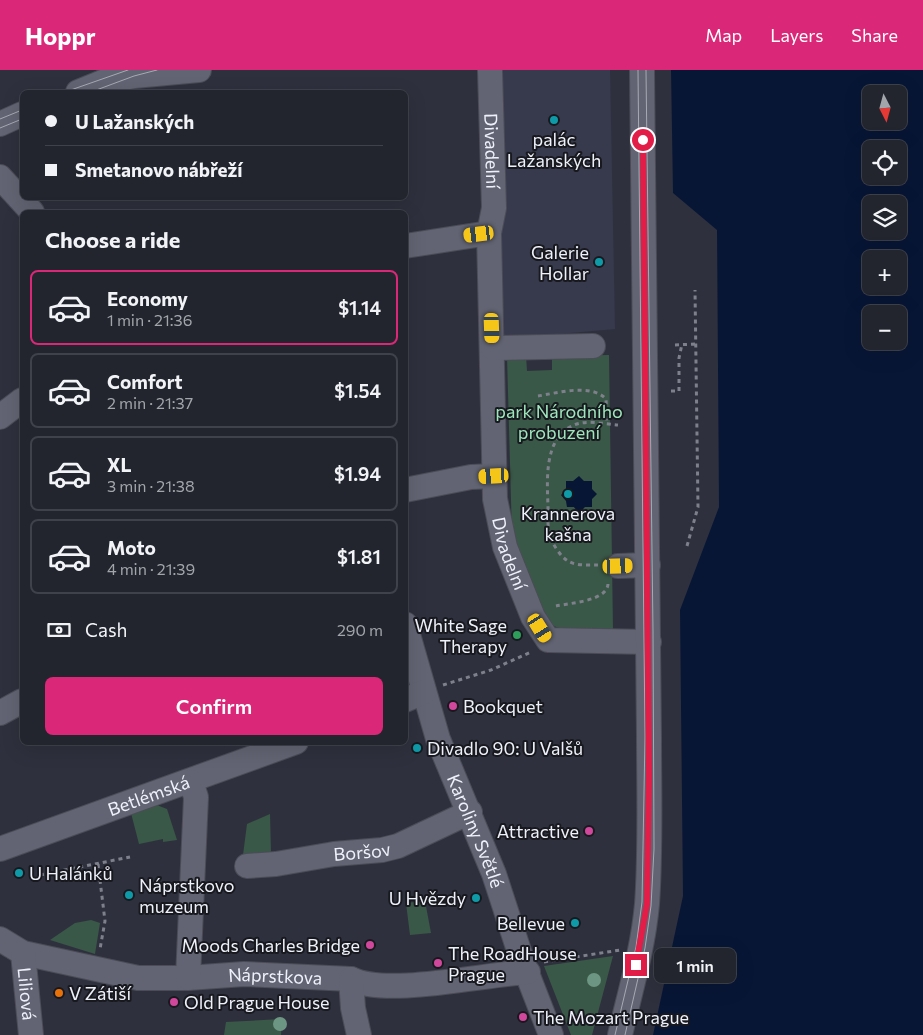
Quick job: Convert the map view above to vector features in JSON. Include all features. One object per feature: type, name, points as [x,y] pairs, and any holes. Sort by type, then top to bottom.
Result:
[{"type":"street","points":[[83,90],[130,70]]},
{"type":"street","points":[[101,83],[134,76],[199,70]]},
{"type":"street","name":"Divadelní","points":[[490,70],[494,208],[489,233],[495,499],[505,547],[533,617],[548,640]]},
{"type":"street","points":[[620,1035],[641,948],[647,904],[649,642],[642,70]]},
{"type":"street","points":[[0,124],[20,115]]},
{"type":"street","points":[[0,177],[20,199]]},
{"type":"street","points":[[21,200],[30,210]]},
{"type":"street","points":[[410,245],[489,233]]},
{"type":"street","points":[[493,348],[593,346]]},
{"type":"street","points":[[0,417],[20,402]]},
{"type":"street","points":[[408,489],[471,477],[494,476]]},
{"type":"street","points":[[612,566],[648,565]]},
{"type":"street","points":[[548,640],[649,642]]},
{"type":"street","name":"Karoliny Světlé","points":[[408,646],[415,696],[438,739],[470,812],[494,874],[523,963],[535,967],[551,1035]]},
{"type":"street","points":[[0,713],[20,702]]},
{"type":"street","name":"Betlémská","points":[[0,849],[191,782],[288,745]]},
{"type":"street","points":[[188,978],[196,797],[191,782]]},
{"type":"street","name":"Boršov","points":[[247,866],[276,864],[334,854],[382,850],[398,846],[470,812]]},
{"type":"street","name":"Náprstkova","points":[[0,939],[24,953],[138,978],[188,978],[244,974],[351,979],[364,984],[403,986],[535,967]]},
{"type":"street","name":"Liliová","points":[[24,953],[31,1035]]},
{"type":"street","points":[[351,979],[353,1008],[359,1035]]},
{"type":"path","points":[[687,546],[698,507],[695,290]]},
{"type":"path","points":[[671,391],[679,391],[678,358],[682,344]]},
{"type":"path","points":[[675,345],[696,344]]},
{"type":"path","points":[[538,396],[584,390],[598,393],[606,399],[607,424]]},
{"type":"path","points":[[556,606],[590,599],[605,592],[612,566],[576,564],[568,561],[551,540],[547,497],[549,459],[553,448],[563,432],[570,426],[594,423],[618,425]]},
{"type":"path","points":[[415,696],[491,670],[531,652],[548,640]]},
{"type":"path","points":[[40,875],[130,857]]},
{"type":"path","points":[[98,864],[104,921],[100,954]]},
{"type":"path","points":[[535,967],[624,950]]},
{"type":"shaded area","points":[[491,70],[610,70],[615,329],[502,339]]},
{"type":"green space","name":"park Národního probuzení","points":[[609,355],[613,631],[568,630],[559,628],[546,621],[512,535],[507,356],[526,356],[527,371],[552,370],[552,356]],"holes":[[[592,489],[579,513],[574,507],[567,507],[566,490]]]},
{"type":"green space","points":[[154,804],[167,809],[177,840],[163,842],[163,839],[139,844],[131,813]]},
{"type":"green space","points":[[270,814],[271,854],[243,855],[247,824]]},
{"type":"green space","points":[[425,901],[431,933],[410,935],[406,903]]},
{"type":"green space","points":[[91,920],[100,923],[95,954],[50,940],[75,923]]},
{"type":"green space","points":[[613,956],[592,1035],[571,1035],[544,966]]},
{"type":"green space","points":[[282,1019],[281,1035],[224,1035],[226,1022]]},
{"type":"water","points":[[671,70],[923,70],[923,1035],[653,1035],[683,896],[680,610],[719,507],[717,230],[673,193]]},
{"type":"water","name":"Krannerova kašna","points":[[579,476],[584,481],[592,481],[592,489],[597,494],[592,499],[592,507],[585,507],[579,513],[574,507],[567,507],[566,501],[561,495],[566,490],[566,481],[573,481]]},
{"type":"tram line","points":[[71,90],[128,70]]},
{"type":"tram line","points":[[96,90],[134,76],[157,70]]},
{"type":"tram line","points":[[615,1035],[636,947],[642,902],[645,737],[638,70]]},
{"type":"tram line","points":[[625,1035],[645,948],[651,906],[654,849],[646,70]]},
{"type":"tram line","points":[[0,119],[20,111]]},
{"type":"tram line","points":[[0,128],[20,120]]},
{"type":"place","name":"palác Lažanských","points":[[554,120]]},
{"type":"place","name":"Galerie Hollar","points":[[599,262]]},
{"type":"place","name":"Krannerova kašna","points":[[568,494]]},
{"type":"place","name":"White Sage Therapy","points":[[517,635]]},
{"type":"place","name":"Bookquet","points":[[453,706]]},
{"type":"place","name":"Divadlo 90: U Valšů","points":[[417,748]]},
{"type":"place","name":"Attractive","points":[[589,831]]},
{"type":"place","name":"U Halánků","points":[[19,873]]},
{"type":"place","name":"Náprstkovo muzeum","points":[[129,895]]},
{"type":"place","name":"U Hvězdy","points":[[476,898]]},
{"type":"place","name":"Bellevue","points":[[575,923]]},
{"type":"place","name":"Moods Charles Bridge","points":[[370,945]]},
{"type":"place","name":"The RoadHouse Prague","points":[[438,963]]},
{"type":"place","name":"V Zátiší","points":[[59,993]]},
{"type":"place","name":"Old Prague House","points":[[174,1002]]},
{"type":"place","name":"The Mozart Prague","points":[[523,1017]]},
{"type":"route","points":[[636,965],[641,948],[647,904],[649,774],[643,140]]}]
